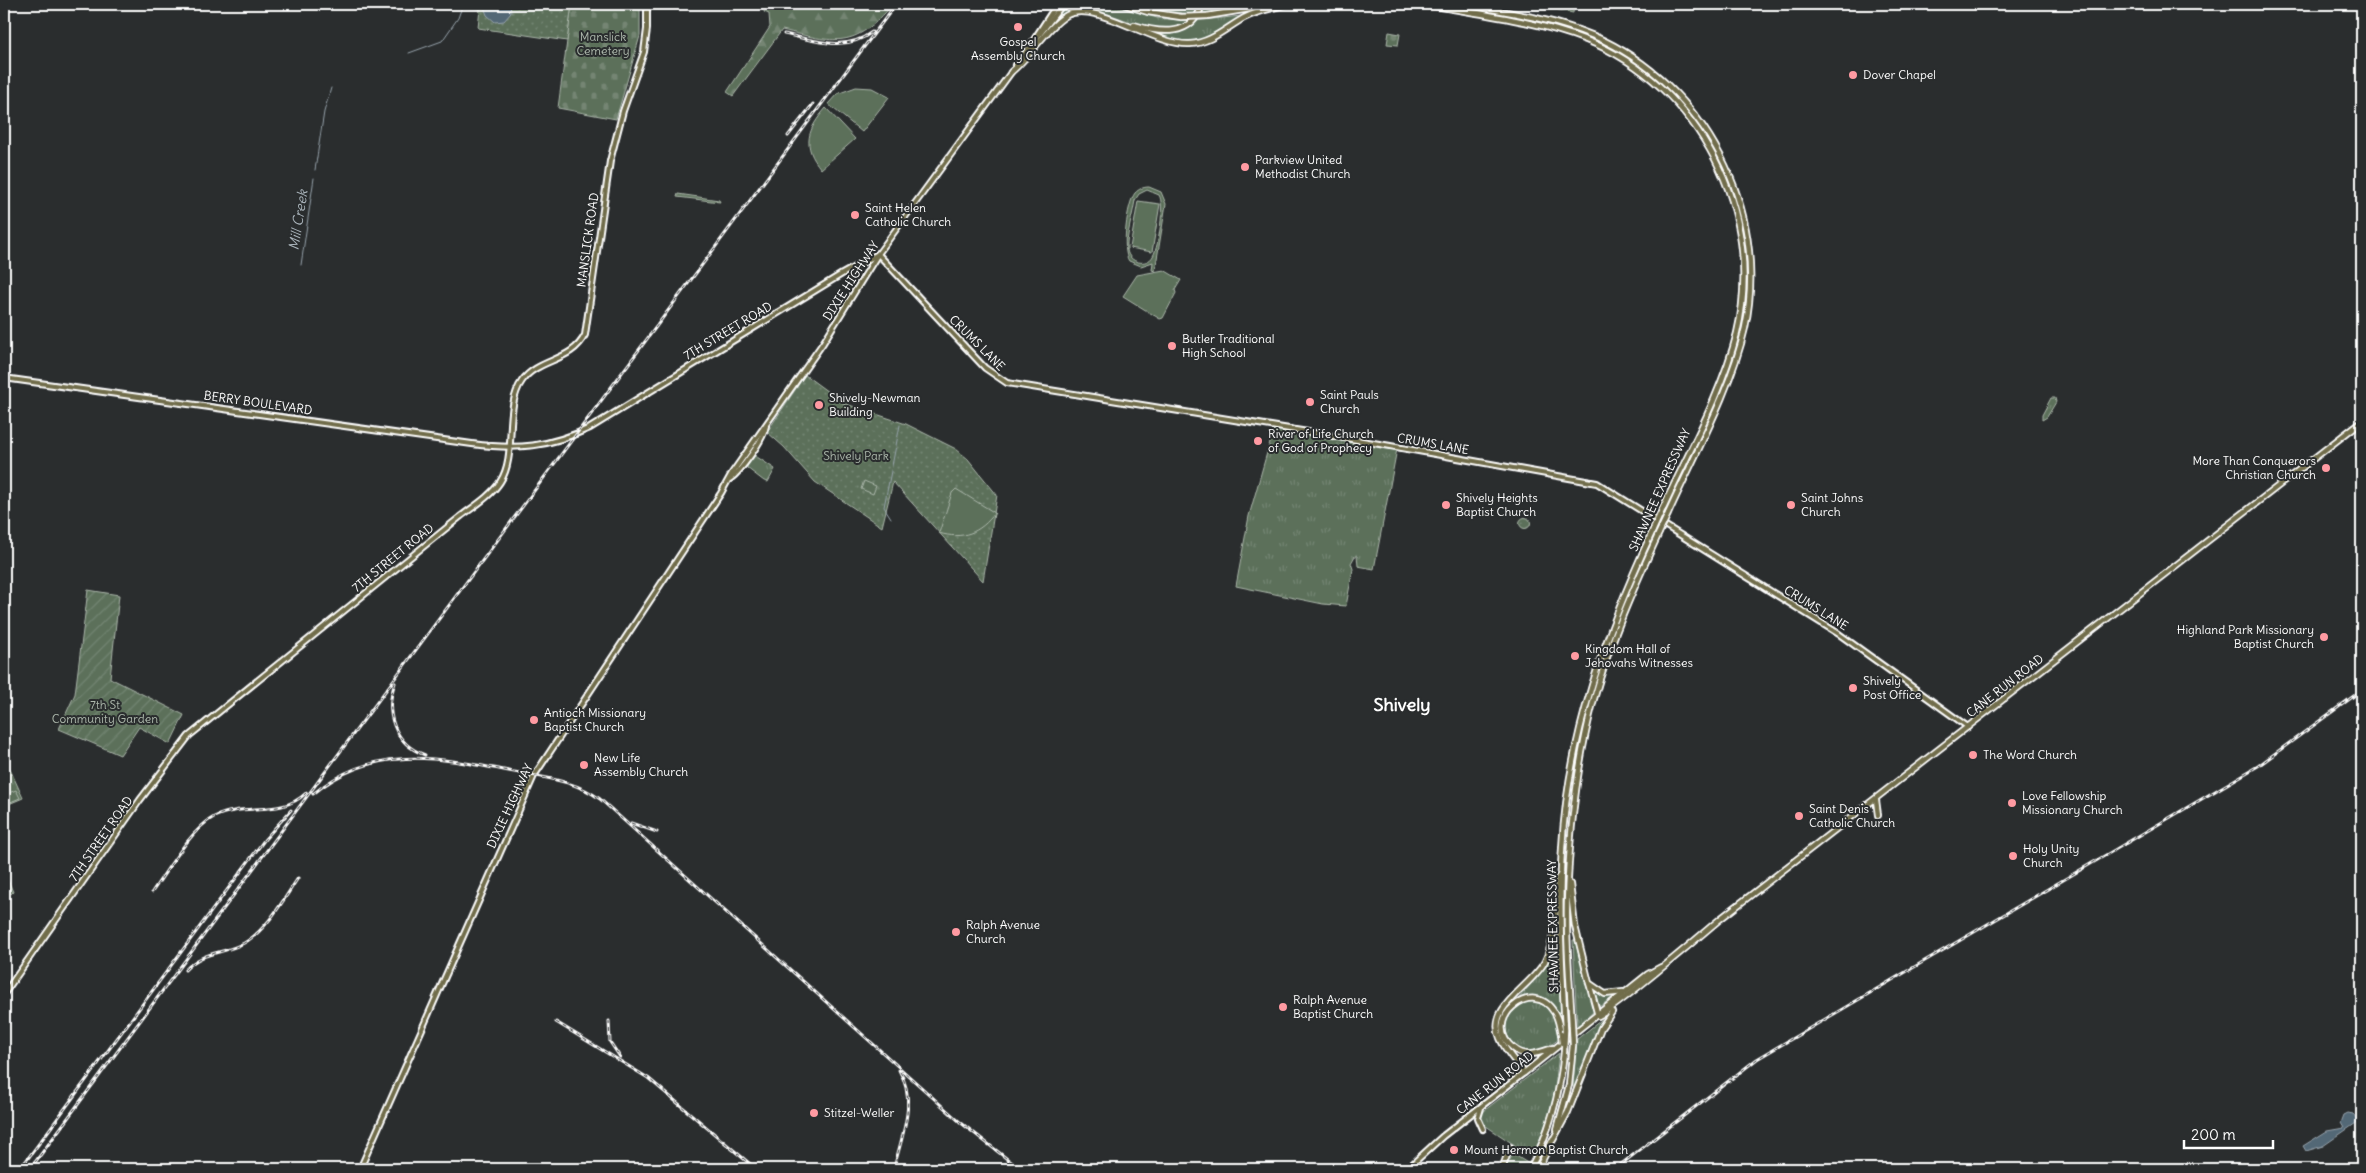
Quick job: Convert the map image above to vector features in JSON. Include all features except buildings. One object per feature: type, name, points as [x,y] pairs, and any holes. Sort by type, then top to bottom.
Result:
[{"type":"highway","points":[[1123,4],[1153,13],[1181,17],[1207,16],[1283,4]]},
{"type":"highway","points":[[1011,72],[1026,60],[1069,13],[1086,10],[1154,31],[1171,32],[1188,26],[1197,15],[1202,4]]},
{"type":"highway","points":[[1118,20],[1170,42],[1191,44],[1212,38],[1255,14],[1288,4]]},
{"type":"highway","name":"SHAWNEE EXPRESSWAY","points":[[1424,4],[1561,32],[1587,41],[1636,68],[1677,104],[1708,147],[1730,195],[1743,252],[1744,272],[1741,310],[1730,356],[1613,621],[1588,696],[1568,790],[1561,874],[1560,920],[1565,1030],[1560,1087],[1553,1116],[1530,1169]]},
{"type":"highway","name":"SHAWNEE EXPRESSWAY","points":[[1462,4],[1561,24],[1594,36],[1637,60],[1680,98],[1712,140],[1736,190],[1750,253],[1751,273],[1745,327],[1737,357],[1619,625],[1594,699],[1576,788],[1569,863],[1567,922],[1573,1045],[1567,1095],[1553,1140],[1538,1169]]},
{"type":"highway","name":"CANE RUN ROAD","points":[[1524,1073],[2362,421]]},
{"type":"highway","points":[[1876,800],[1878,815]]},
{"type":"highway","points":[[1524,1073],[1500,1040],[1497,1031],[1498,1020],[1504,1008],[1537,974],[1545,961],[1552,943],[1558,878],[1561,874]]},
{"type":"highway","points":[[1569,882],[1575,926],[1598,1016]]},
{"type":"highway","name":"CANE RUN ROAD","points":[[1598,1016],[1602,1016],[1622,1001],[1661,967]]},
{"type":"highway","points":[[1589,982],[1594,989],[1605,994],[1616,994],[1629,990]]},
{"type":"highway","points":[[1556,1047],[1532,1054],[1516,1050],[1504,1035],[1504,1017],[1514,1004],[1522,1000],[1537,1000],[1548,1005],[1554,1011],[1564,1052]]},
{"type":"highway","points":[[1553,1140],[1568,1112],[1603,1022],[1622,1001]]},
{"type":"highway","points":[[1502,1169],[1510,1147]]},
{"type":"main road","name":"MANSLICK ROAD","points":[[509,448],[514,405],[520,383],[534,370],[572,352],[584,335],[610,161],[621,118],[644,52],[648,29],[646,4]]},
{"type":"main road","name":"DIXIE HIGHWAY","points":[[1026,52],[1057,4]]},
{"type":"main road","name":"DIXIE HIGHWAY","points":[[360,1169],[534,776],[842,313],[878,254],[1063,4]]},
{"type":"main road","name":"7TH STREET ROAD","points":[[4,994],[145,794],[189,736],[492,491],[503,476],[509,448],[522,448],[548,442],[590,428],[878,254]]},
{"type":"main road","name":"CRUMS LANE","points":[[878,254],[985,368],[997,378],[1009,384],[1358,440],[1600,484],[1839,634],[1968,727]]},
{"type":"main road","name":"BERRY BOULEVARD","points":[[4,378],[509,448]]},
{"type":"main road","name":"CANE RUN ROAD","points":[[1407,1169],[1443,1136],[1524,1073]]},
{"type":"main road","points":[[1482,1106],[1478,1118],[1483,1129]]},
{"type":"green space","points":[[452,4],[572,4],[567,41],[478,28],[480,9],[459,7]]},
{"type":"green space","name":"Manslick Cemetery","points":[[572,4],[640,4],[640,36],[616,119],[558,108]]},
{"type":"green space","points":[[766,4],[893,4],[867,29],[855,36],[843,39],[817,38],[782,30],[733,96],[727,92],[770,27],[769,14],[764,12]]},
{"type":"green space","points":[[1066,4],[1108,4],[1157,18],[1189,21],[1175,28],[1160,29],[1146,27],[1103,12],[1088,10],[1070,12],[1053,23]]},
{"type":"green space","points":[[1136,4],[1200,4],[1195,14],[1164,11]]},
{"type":"green space","points":[[1204,4],[1264,4],[1200,14]]},
{"type":"green space","points":[[1532,4],[1574,4],[1573,13]]},
{"type":"green space","points":[[1241,16],[1233,24],[1203,39],[1181,41],[1159,35],[1180,32],[1195,21]]},
{"type":"green space","points":[[1389,32],[1400,34],[1398,45],[1387,44]]},
{"type":"green space","points":[[856,87],[872,88],[889,97],[862,132],[828,104],[837,94]]},
{"type":"green space","points":[[826,108],[855,139],[821,169],[811,152],[809,137],[815,123]]},
{"type":"green space","points":[[1149,187],[1161,192],[1166,204],[1155,271],[1152,270],[1153,262],[1141,266],[1129,261],[1125,248],[1127,216],[1132,198],[1138,190]],"holes":[[[1147,190],[1159,195],[1161,200],[1161,216],[1155,251],[1147,262],[1135,261],[1128,254],[1127,250],[1135,200],[1139,194]]]},
{"type":"green space","points":[[678,194],[719,200],[720,202],[677,197]]},
{"type":"green space","points":[[1138,201],[1160,204],[1152,252],[1130,248]]},
{"type":"green space","points":[[1164,270],[1181,280],[1163,318],[1160,319],[1123,296],[1137,275]]},
{"type":"green space","name":"Shively Park","points":[[805,375],[843,403],[906,424],[956,449],[968,459],[997,495],[983,581],[893,482],[882,527],[815,482],[784,447],[767,432]]},
{"type":"green space","points":[[2051,398],[2055,398],[2056,402],[2047,417],[2042,420],[2042,415]]},
{"type":"green space","points":[[1274,428],[1397,449],[1374,569],[1358,566],[1357,556],[1355,556],[1351,563],[1353,569],[1346,606],[1323,604],[1236,586],[1249,516]]},
{"type":"green space","points":[[754,455],[775,469],[768,482],[747,468],[747,463]]},
{"type":"green space","points":[[864,481],[876,486],[873,494],[861,489]]},
{"type":"green space","points":[[956,489],[995,513],[983,526],[970,533],[955,536],[939,533],[952,493]]},
{"type":"green space","points":[[1525,517],[1531,523],[1525,529],[1519,523]]},
{"type":"green space","name":"7th St Community Garden","points":[[88,590],[119,595],[110,678],[184,715],[170,744],[139,727],[120,755],[59,729],[75,694]]},
{"type":"green space","points":[[4,756],[23,798],[4,806]]},
{"type":"green space","points":[[16,790],[20,798],[8,803],[4,795]]},
{"type":"green space","points":[[4,870],[13,892],[11,894],[9,890],[4,893]]},
{"type":"green space","points":[[1557,932],[1561,1023],[1554,1010],[1544,1002],[1532,999],[1517,1000],[1544,969]]},
{"type":"green space","points":[[1573,940],[1575,940],[1594,1011],[1577,1027]]},
{"type":"green space","points":[[1595,992],[1613,997],[1599,1007]]},
{"type":"green space","points":[[1528,1001],[1548,1008],[1556,1018],[1559,1032],[1559,1039],[1535,1052],[1518,1049],[1507,1035],[1506,1028],[1506,1021],[1509,1015],[1520,1004]]},
{"type":"green space","points":[[1605,1017],[1576,1088],[1573,1087],[1577,1039]]},
{"type":"green space","points":[[1559,1053],[1553,1105],[1533,1157],[1483,1124],[1480,1117],[1485,1110]]},
{"type":"green space","points":[[1513,1154],[1529,1164],[1526,1169],[1505,1169]]},
{"type":"water","points":[[470,4],[510,4],[511,13],[504,21],[495,22],[487,15],[484,7]]},
{"type":"water","points":[[2348,1113],[2353,1114],[2359,1121],[2323,1146],[2306,1151],[2303,1146],[2327,1131],[2344,1128],[2341,1123],[2344,1115]]},
{"type":"waterway","name":"Mill Creek","points":[[409,53],[442,41],[458,18],[463,4]]},
{"type":"waterway","name":"Mill Creek","points":[[315,170],[324,112],[331,88]]},
{"type":"waterway","name":"Mill Creek","points":[[301,265],[314,178]]},
{"type":"waterway","points":[[891,518],[884,507],[900,425]]},
{"type":"railway","points":[[30,1169],[896,4]]},
{"type":"railway","points":[[784,34],[817,42],[840,43],[851,42],[872,32]]},
{"type":"railway","points":[[788,136],[813,104]]},
{"type":"railway","points":[[395,683],[391,705],[391,716],[394,726],[406,743],[414,750],[425,755]]},
{"type":"railway","points":[[1615,1169],[1757,1059],[2258,766],[2362,690]]},
{"type":"railway","points":[[313,794],[336,778],[360,767],[385,760],[410,758],[461,762],[548,778],[570,784],[590,793],[600,799],[960,1122],[1020,1169]]},
{"type":"railway","points":[[152,892],[188,840],[214,817],[237,810],[273,808],[285,805],[296,801],[306,793]]},
{"type":"railway","points":[[20,1169],[265,839],[291,810]]},
{"type":"railway","points":[[631,823],[657,832]]},
{"type":"railway","points":[[185,970],[199,959],[236,947],[252,937],[268,922],[298,878]]},
{"type":"railway","points":[[609,1021],[610,1042],[620,1057]]},
{"type":"railway","points":[[556,1022],[648,1078],[756,1169]]},
{"type":"railway","points":[[894,1169],[904,1132],[908,1107],[905,1082],[899,1070]]},
{"type":"place","name":"Gospel Assembly Church","points":[[1018,27]]},
{"type":"place","name":"Dover Chapel","points":[[1853,75]]},
{"type":"place","name":"Parkview United Methodist Church","points":[[1245,167]]},
{"type":"place","name":"Saint Helen Catholic Church","points":[[855,215]]},
{"type":"place","name":"Butler Traditional High School","points":[[1172,346]]},
{"type":"place","name":"Saint Pauls Church","points":[[1310,402]]},
{"type":"place","name":"Shively-Newman Building","points":[[819,405]]},
{"type":"place","name":"River of Life Church of God of Prophecy","points":[[1258,441]]},
{"type":"place","name":"More Than Conquerors Christian Church","points":[[2326,468]]},
{"type":"place","name":"Shively Heights Baptist Church","points":[[1446,505]]},
{"type":"place","name":"Saint Johns Church","points":[[1791,505]]},
{"type":"place","name":"Highland Park Missionary Baptist Church","points":[[2324,637]]},
{"type":"place","name":"Kingdom Hall of Jehovahs Witnesses","points":[[1575,656]]},
{"type":"place","name":"Shively Post Office","points":[[1853,688]]},
{"type":"place","name":"Antioch Missionary Baptist Church","points":[[534,720]]},
{"type":"place","name":"The Word Church","points":[[1973,755]]},
{"type":"place","name":"New Life Assembly Church","points":[[584,765]]},
{"type":"place","name":"Love Fellowship Missionary Church","points":[[2012,803]]},
{"type":"place","name":"Saint Denis Catholic Church","points":[[1799,816]]},
{"type":"place","name":"Holy Unity Church","points":[[2013,856]]},
{"type":"place","name":"Ralph Avenue Church","points":[[956,932]]},
{"type":"place","name":"Ralph Avenue Baptist Church","points":[[1283,1007]]},
{"type":"place","name":"Stitzel-Weller","points":[[814,1113]]},
{"type":"place","name":"Mount Hermon Baptist Church","points":[[1454,1150]]},
{"type":"district","name":"Shively","points":[[1402,705]]}]
